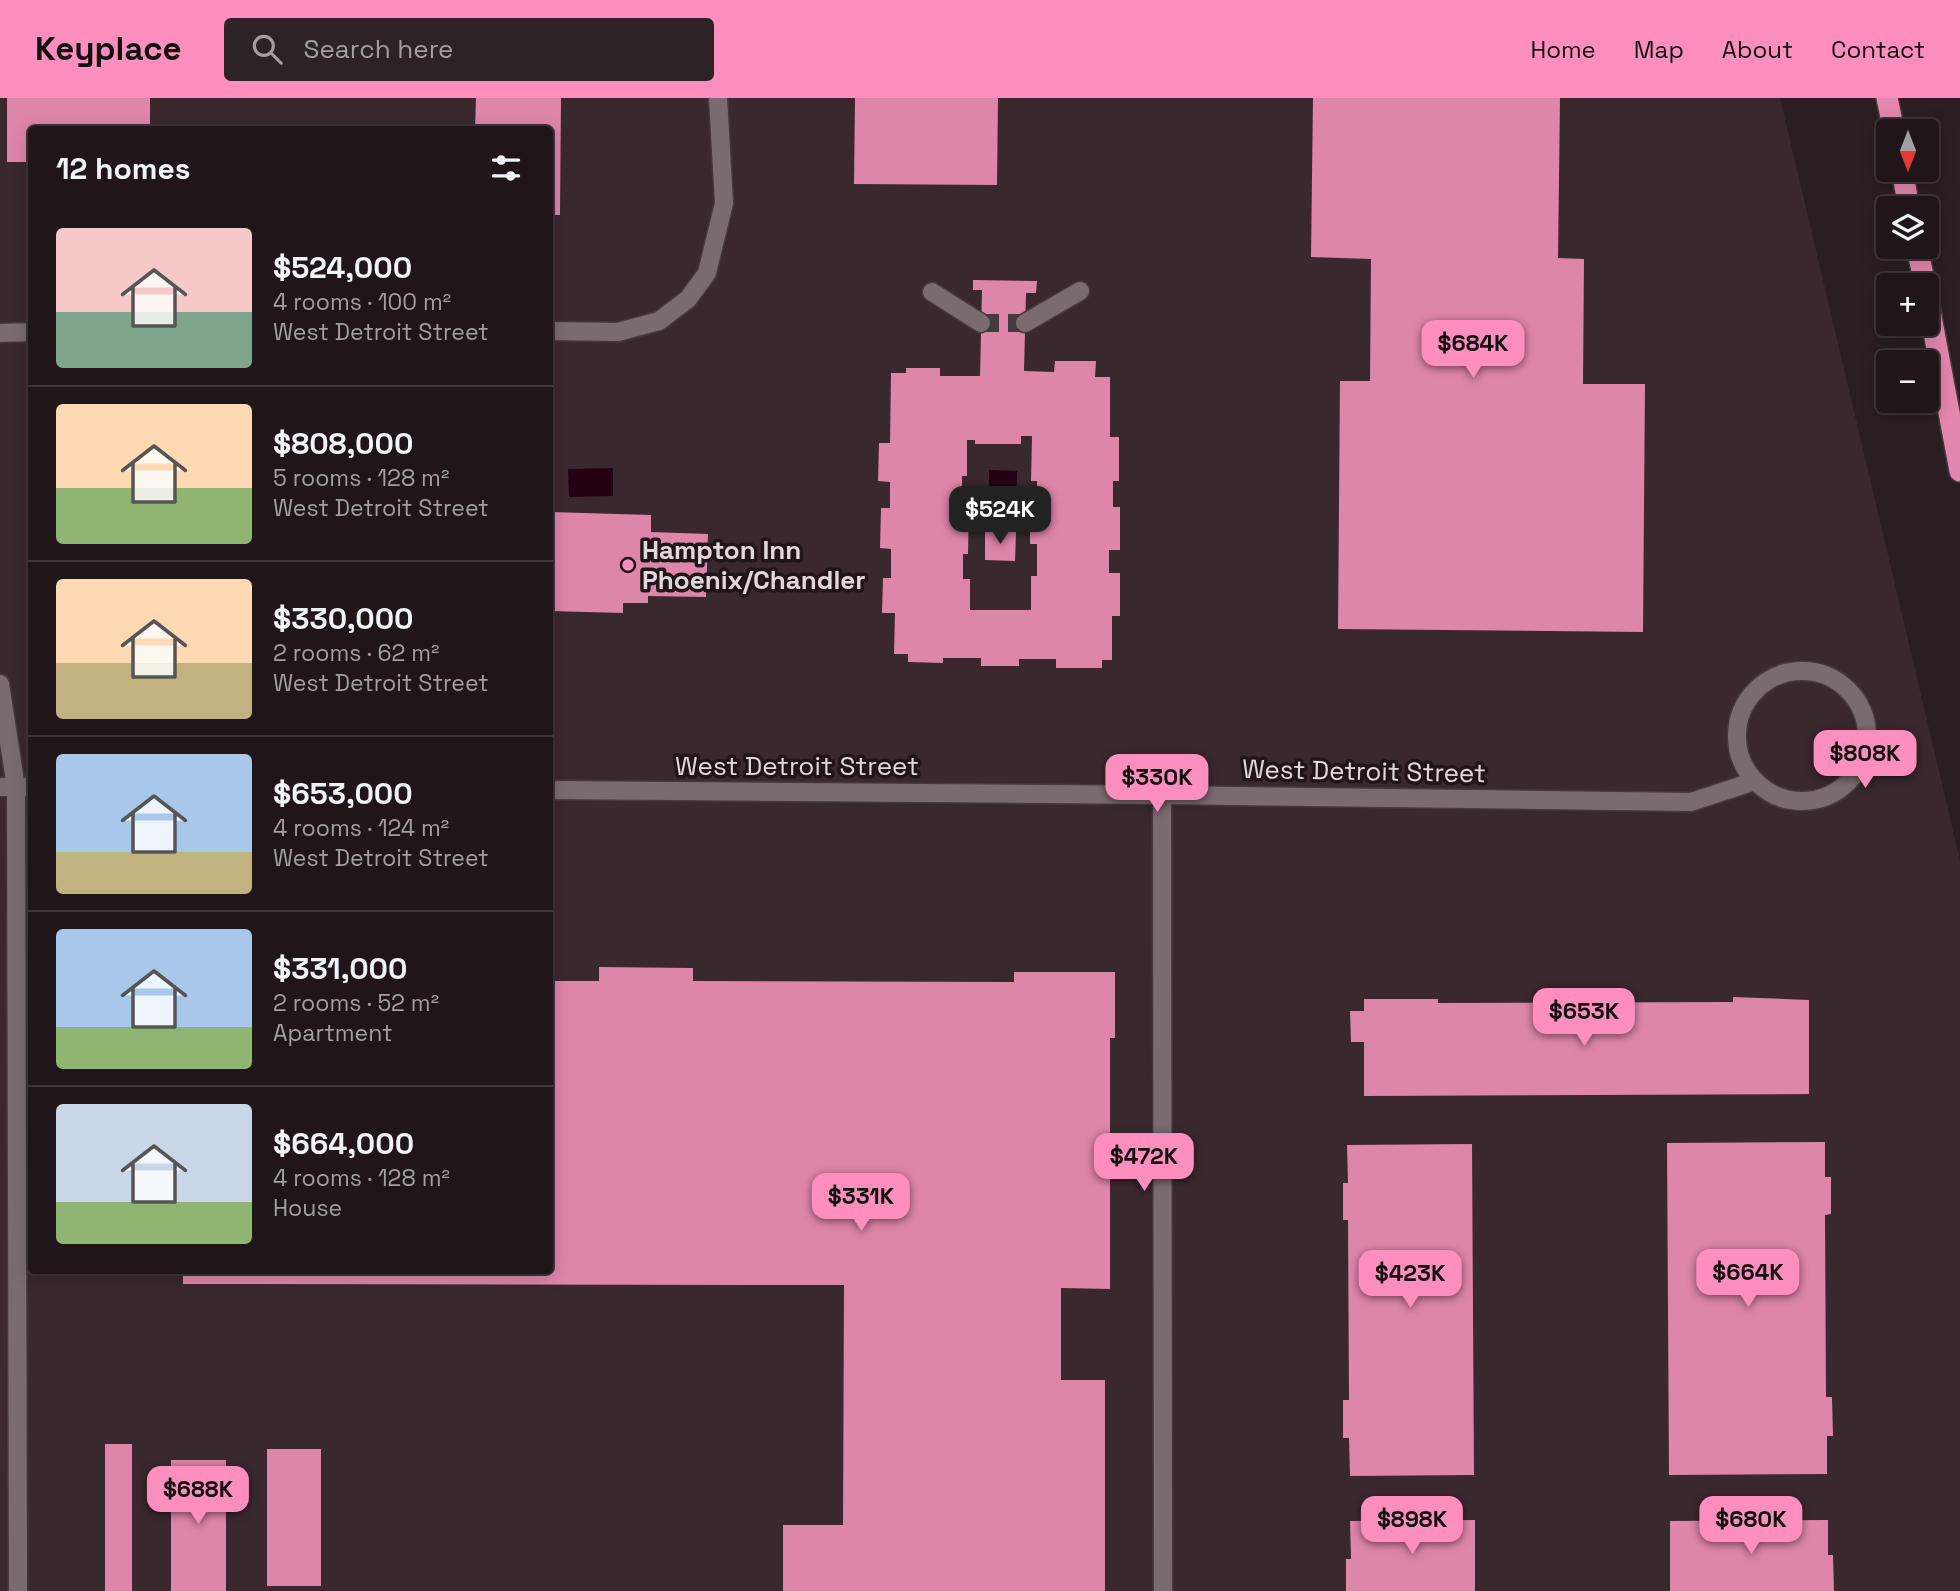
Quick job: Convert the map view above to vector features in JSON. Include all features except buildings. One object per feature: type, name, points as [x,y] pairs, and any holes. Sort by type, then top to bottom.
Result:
[{"type":"highway","points":[[1887,98],[1891,119]]},
{"type":"highway","points":[[1935,336],[1960,471]]},
{"type":"street","points":[[553,331],[618,332],[659,320],[688,299],[707,273],[724,203],[718,98]]},
{"type":"street","points":[[1025,323],[1080,291]]},
{"type":"street","points":[[932,292],[981,323]]},
{"type":"street","points":[[0,333],[28,332]]},
{"type":"street","points":[[1806,671],[1828,676],[1846,687],[1860,705],[1867,726],[1866,748],[1859,768],[1844,785],[1826,796],[1804,801],[1786,799],[1769,792],[1755,781],[1743,766],[1737,749],[1736,730],[1741,710],[1752,693],[1767,680],[1786,672],[1806,671]]},
{"type":"street","points":[[0,684],[16,787],[8,1012],[18,1591]]},
{"type":"street","name":"West Detroit Street","points":[[553,790],[1162,794],[1691,802],[1755,781]]},
{"type":"street","points":[[1162,794],[1163,1591]]},
{"type":"shaded area","points":[[0,98],[1780,98],[1960,860],[1960,1591],[0,1591]]},
{"type":"shaded area","points":[[613,468],[613,496],[569,497],[568,469]]},
{"type":"shaded area","points":[[989,470],[1017,471],[1016,522],[1003,522],[1002,512],[989,511]]},
{"type":"tunnel","points":[[981,323],[1025,323]]},
{"type":"place","name":"Hampton Inn Phoenix/Chandler","points":[[628,565]]}]
